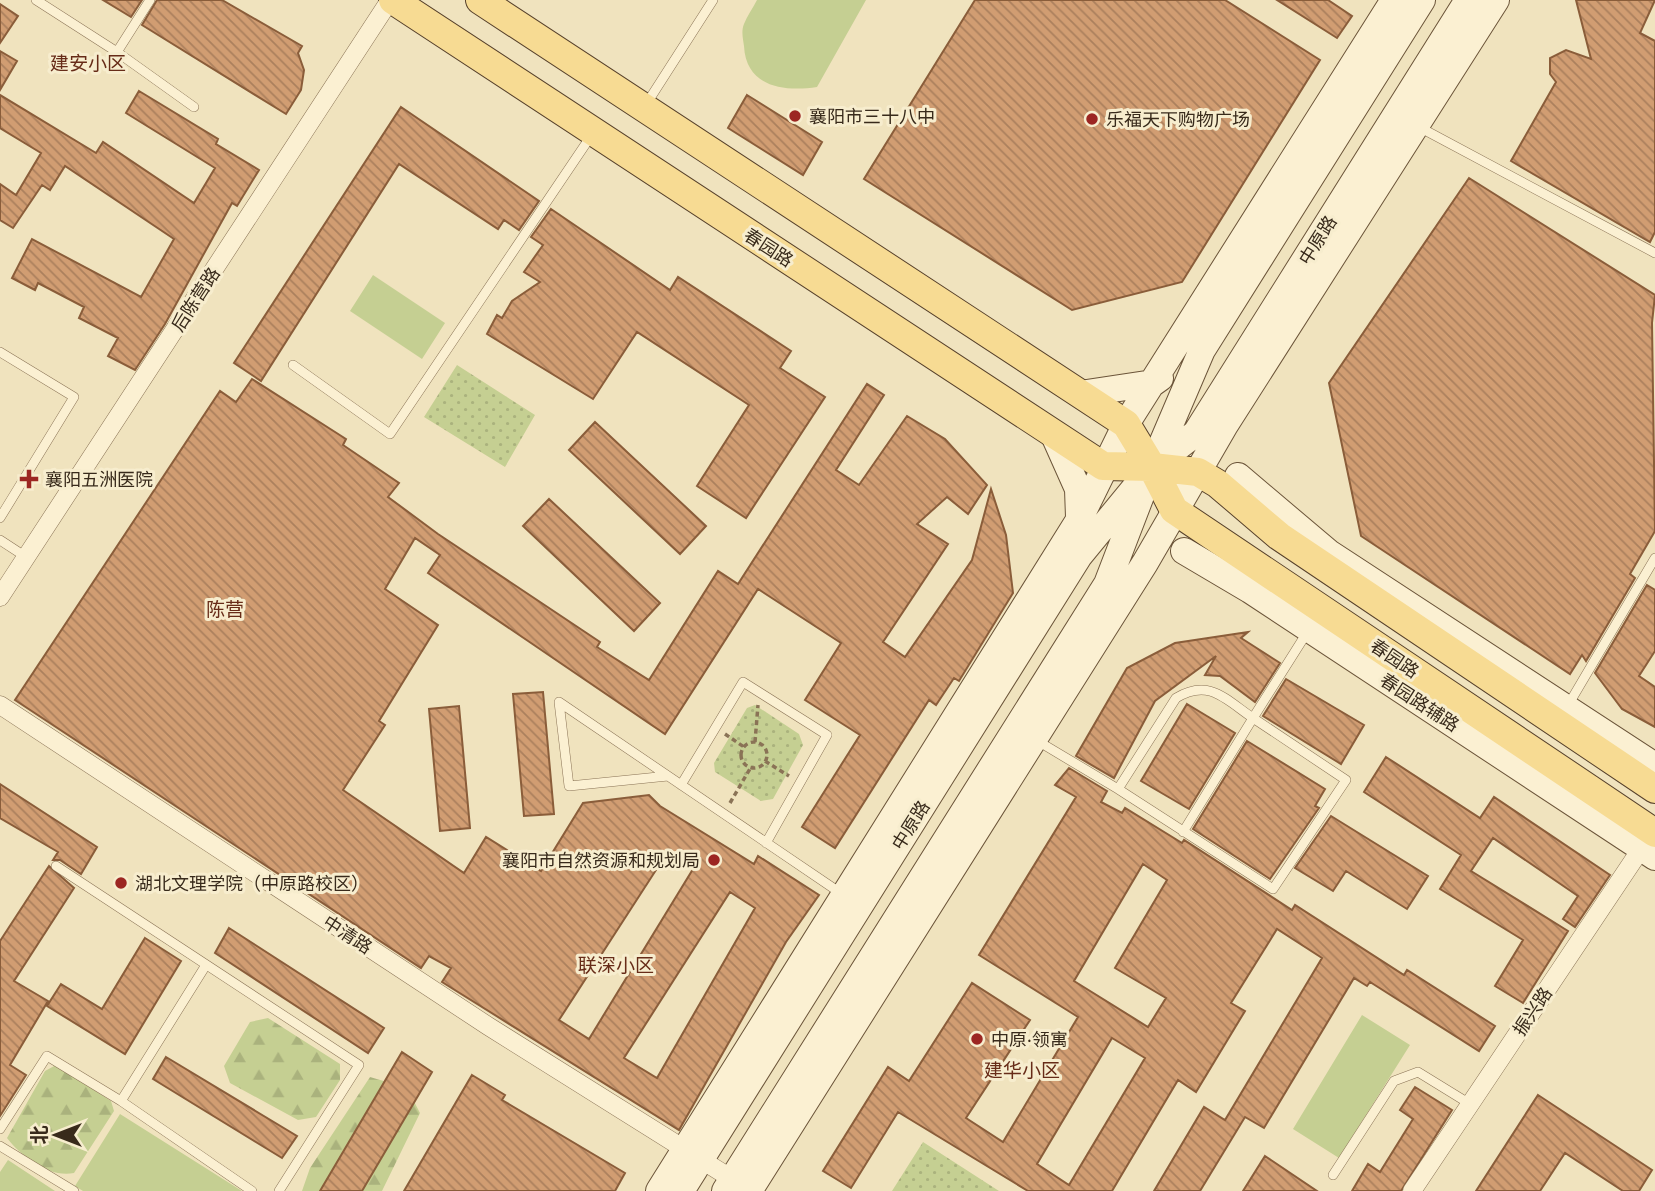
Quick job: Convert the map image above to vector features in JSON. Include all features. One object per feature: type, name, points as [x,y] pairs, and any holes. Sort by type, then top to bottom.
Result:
[{"type":"main road","name":"春园路","points":[[392,0],[1103,466],[1198,472],[1218,484],[1279,536],[1655,789]]},
{"type":"main road","name":"春园路","points":[[480,0],[1126,424],[1174,510],[1651,842]]},
{"type":"street","name":"后陈营路","points":[[0,597],[392,0]]},
{"type":"street","name":"中原路","points":[[741,1188],[1107,584],[1152,467],[1202,350],[1422,0]]},
{"type":"street","name":"中原路","points":[[681,1191],[692,1153],[1079,556],[1152,467],[1196,433],[1468,0]]},
{"type":"street","points":[[741,1188],[1034,739],[1145,562],[1225,425],[1496,0]]},
{"type":"street","points":[[659,1191],[692,1153],[843,895],[1079,520],[1103,466],[1126,424],[1386,3]]},
{"type":"street","points":[[1080,394],[1153,383],[1202,350]]},
{"type":"street","points":[[1229,380],[1224,444],[1238,476],[1279,536]]},
{"type":"street","points":[[1053,433],[1078,489],[1079,556]]},
{"type":"street","points":[[1238,476],[1329,553],[1655,766]]},
{"type":"street","points":[[1107,584],[1162,553],[1231,548]]},
{"type":"street","name":"春园路辅路","points":[[1184,551],[1651,842]]},
{"type":"street","name":"中清路","points":[[0,705],[488,1026],[692,1153],[741,1188]]},
{"type":"street","name":"振兴路","points":[[1412,1191],[1651,842]]},
{"type":"lane","points":[[36,0],[117,52],[194,107]]},
{"type":"lane","points":[[117,52],[150,0]]},
{"type":"lane","points":[[644,108],[713,0]]},
{"type":"lane","points":[[1416,125],[1655,253]]},
{"type":"lane","points":[[293,365],[390,434],[594,132]]},
{"type":"lane","points":[[0,352],[74,397],[0,518]]},
{"type":"lane","points":[[0,540],[26,557]]},
{"type":"lane","points":[[1566,708],[1655,558]]},
{"type":"lane","points":[[1183,832],[1309,629]]},
{"type":"lane","points":[[681,785],[743,682],[827,735],[766,843]]},
{"type":"lane","points":[[1034,739],[1118,789],[1273,890],[1346,780],[1210,689],[1191,689],[1176,698],[1118,789]]},
{"type":"lane","points":[[668,776],[569,786],[559,702],[625,746],[843,895]]},
{"type":"lane","points":[[56,866],[359,1065],[279,1191]]},
{"type":"lane","points":[[121,1101],[206,965]]},
{"type":"lane","points":[[0,1129],[47,1056],[121,1101],[252,1191]]},
{"type":"lane","points":[[1333,1175],[1394,1081],[1418,1072],[1470,1104]]},
{"type":"lane","points":[[0,1146],[74,1191]]},
{"type":"path","points":[[755,742],[759,692]]},
{"type":"path","points":[[715,728],[744,747]]},
{"type":"path","points":[[744,747],[755,742]]},
{"type":"path","points":[[755,742],[765,749],[765,761]]},
{"type":"path","points":[[744,747],[742,759],[751,767],[759,766],[765,761]]},
{"type":"path","points":[[765,761],[800,783]]},
{"type":"path","points":[[724,814],[751,767]]},
{"type":"green space","points":[[757,0],[866,0],[817,87],[792,88],[769,84],[759,78],[746,60],[743,29]]},
{"type":"green space","points":[[373,275],[445,323],[422,359],[350,311]]},
{"type":"green space","points":[[457,365],[535,415],[505,467],[424,417]]},
{"type":"green space","points":[[755,705],[799,734],[803,745],[773,799],[761,801],[715,772],[714,763],[747,708]]},
{"type":"green space","points":[[1362,1015],[1410,1045],[1339,1158],[1293,1129]]},
{"type":"green space","points":[[268,1018],[340,1064],[340,1080],[316,1117],[298,1120],[230,1083],[224,1066],[250,1022]]},
{"type":"green space","points":[[56,1065],[111,1101],[114,1111],[74,1173],[65,1174],[46,1169],[20,1152],[7,1138],[45,1071]]},
{"type":"green space","points":[[370,1077],[407,1088],[420,1113],[382,1191],[302,1191],[310,1168]]},
{"type":"green space","points":[[120,1114],[242,1191],[83,1191],[75,1186]]},
{"type":"green space","points":[[923,1142],[999,1191],[892,1191]]},
{"type":"green space","points":[[8,1160],[55,1191],[0,1191],[0,1172]]},
{"type":"building","points":[[103,0],[142,0],[131,17]]},
{"type":"building","points":[[157,0],[222,0],[302,46],[298,53],[304,70],[301,90],[286,114],[142,25]]},
{"type":"building","name":"乐福天下购物广场","points":[[975,0],[1225,0],[1320,60],[1182,282],[1072,310],[864,179]]},
{"type":"building","points":[[1277,0],[1328,0],[1352,16],[1337,38]]},
{"type":"building","points":[[1576,0],[1655,0],[1640,33],[1655,41],[1655,232],[1650,242],[1511,161],[1556,82],[1550,74],[1550,58],[1566,50],[1591,59]]},
{"type":"building","points":[[0,4],[18,16],[0,43]]},
{"type":"building","points":[[0,51],[17,61],[0,90]]},
{"type":"building","points":[[139,91],[218,139],[216,144],[259,170],[237,206],[232,203],[165,324],[135,370],[108,356],[118,338],[79,318],[84,307],[38,283],[35,290],[12,278],[32,239],[141,297],[174,239],[65,166],[50,190],[42,185],[13,228],[0,220],[0,184],[16,195],[41,153],[0,128],[0,95],[96,153],[103,142],[194,203],[215,168],[126,113]]},
{"type":"building","points":[[747,95],[822,142],[803,175],[728,128]]},
{"type":"building","points":[[401,107],[539,201],[519,230],[504,220],[498,229],[399,164],[261,381],[234,363]]},
{"type":"building","points":[[1469,178],[1655,295],[1652,323],[1655,531],[1630,574],[1635,578],[1586,661],[1582,655],[1570,674],[1361,536],[1329,383]]},
{"type":"building","points":[[551,209],[670,290],[678,277],[791,351],[780,368],[825,397],[746,518],[697,486],[749,405],[637,332],[593,399],[487,334],[497,315],[502,318],[512,301],[540,282],[524,272],[543,245],[531,237]]},
{"type":"building","points":[[252,379],[346,439],[343,445],[399,483],[388,497],[438,534],[600,642],[597,647],[649,680],[718,571],[738,584],[867,384],[884,395],[836,470],[859,485],[907,416],[945,439],[987,485],[968,514],[947,497],[917,524],[948,544],[883,642],[905,657],[972,560],[991,489],[1006,535],[1013,593],[959,681],[954,678],[936,705],[929,700],[835,848],[802,827],[860,735],[805,700],[841,643],[758,589],[665,734],[428,573],[440,555],[415,538],[385,589],[438,625],[379,721],[385,725],[343,790],[464,873],[486,837],[541,871],[583,803],[649,795],[660,806],[754,864],[758,856],[819,895],[786,942],[679,1130],[442,982],[451,968],[429,956],[421,968],[15,700],[220,391],[236,402]],"holes":[[[667,853],[693,869],[589,1039],[559,1020]],[[730,892],[755,908],[657,1078],[624,1058]]]},
{"type":"building","points":[[595,422],[706,526],[680,554],[569,450]]},
{"type":"building","points":[[549,499],[660,603],[634,631],[523,526]]},
{"type":"building","points":[[1647,585],[1655,590],[1655,651],[1639,676],[1655,687],[1655,727],[1622,709],[1595,673]]},
{"type":"building","points":[[1248,632],[1241,638],[1280,663],[1255,702],[1220,676],[1205,675],[1216,656],[1155,701],[1114,778],[1076,756],[1127,668],[1175,643]]},
{"type":"building","points":[[1286,679],[1364,725],[1341,764],[1263,716]]},
{"type":"building","points":[[543,692],[554,814],[524,816],[513,694]]},
{"type":"building","points":[[1187,704],[1235,733],[1189,809],[1141,781]]},
{"type":"building","points":[[459,706],[470,828],[440,831],[429,709]]},
{"type":"building","points":[[1247,741],[1325,789],[1315,806],[1319,808],[1270,879],[1193,829]]},
{"type":"building","points":[[1386,757],[1480,818],[1494,797],[1610,875],[1575,927],[1563,919],[1578,896],[1493,838],[1471,871],[1568,931],[1523,1003],[1495,986],[1523,940],[1440,889],[1461,855],[1364,792]]},
{"type":"building","points":[[1069,768],[1107,791],[1101,802],[1122,813],[1125,808],[1182,843],[1184,840],[1292,910],[1295,905],[1404,975],[1407,970],[1495,1026],[1479,1051],[1370,982],[1367,986],[1354,978],[1264,1128],[1245,1117],[1200,1191],[1154,1191],[1204,1107],[1225,1120],[1322,958],[1277,929],[1231,1003],[1245,1011],[1196,1092],[1178,1080],[1112,1191],[1028,1191],[898,1112],[851,1188],[823,1171],[888,1067],[909,1081],[972,983],[1030,1020],[966,1118],[1003,1142],[1078,1017],[979,955],[1076,797],[1055,785]],"holes":[[[1143,864],[1167,880],[1115,968],[1166,998],[1148,1027],[1074,981]],[[1112,1038],[1145,1058],[1069,1185],[1037,1164]]]},
{"type":"building","points":[[0,784],[97,847],[81,874],[60,860],[53,860],[58,852],[0,818]]},
{"type":"building","points":[[1331,816],[1428,876],[1407,909],[1346,871],[1333,891],[1295,868]]},
{"type":"building","points":[[49,866],[74,888],[14,981],[48,1001],[10,1065],[26,1075],[0,1116],[0,941]]},
{"type":"building","points":[[229,928],[384,1028],[368,1053],[215,953]]},
{"type":"building","points":[[145,938],[181,961],[125,1054],[47,1006],[61,984],[102,1009]]},
{"type":"building","points":[[402,1052],[432,1072],[362,1191],[320,1191]]},
{"type":"building","points":[[166,1057],[297,1136],[282,1158],[153,1079]]},
{"type":"building","points":[[472,1075],[505,1095],[502,1100],[625,1173],[615,1191],[404,1191]]},
{"type":"building","points":[[1415,1087],[1452,1110],[1401,1191],[1352,1191],[1368,1164],[1380,1172],[1413,1119],[1400,1110]]},
{"type":"building","points":[[1538,1095],[1652,1170],[1639,1191],[1623,1191],[1565,1153],[1540,1191],[1476,1191]]},
{"type":"building","points":[[1265,1156],[1317,1191],[1243,1191]]},
{"type":"place","name":"襄阳市三十八中","points":[[795,116]]},
{"type":"place","name":"乐福天下购物广场","points":[[1092,119]]},
{"type":"place","name":"襄阳五洲医院","points":[[29,479]]},
{"type":"place","name":"襄阳市自然资源和规划局","points":[[714,860]]},
{"type":"place","name":"湖北文理学院（中原路校区）","points":[[121,883]]},
{"type":"place","name":"中原·领寓","points":[[977,1039]]},
{"type":"district","name":"建安小区","points":[[88,62]]},
{"type":"district","name":"陈营","points":[[225,608]]},
{"type":"district","name":"联深小区","points":[[616,964]]},
{"type":"district","name":"建华小区","points":[[1022,1069]]}]
